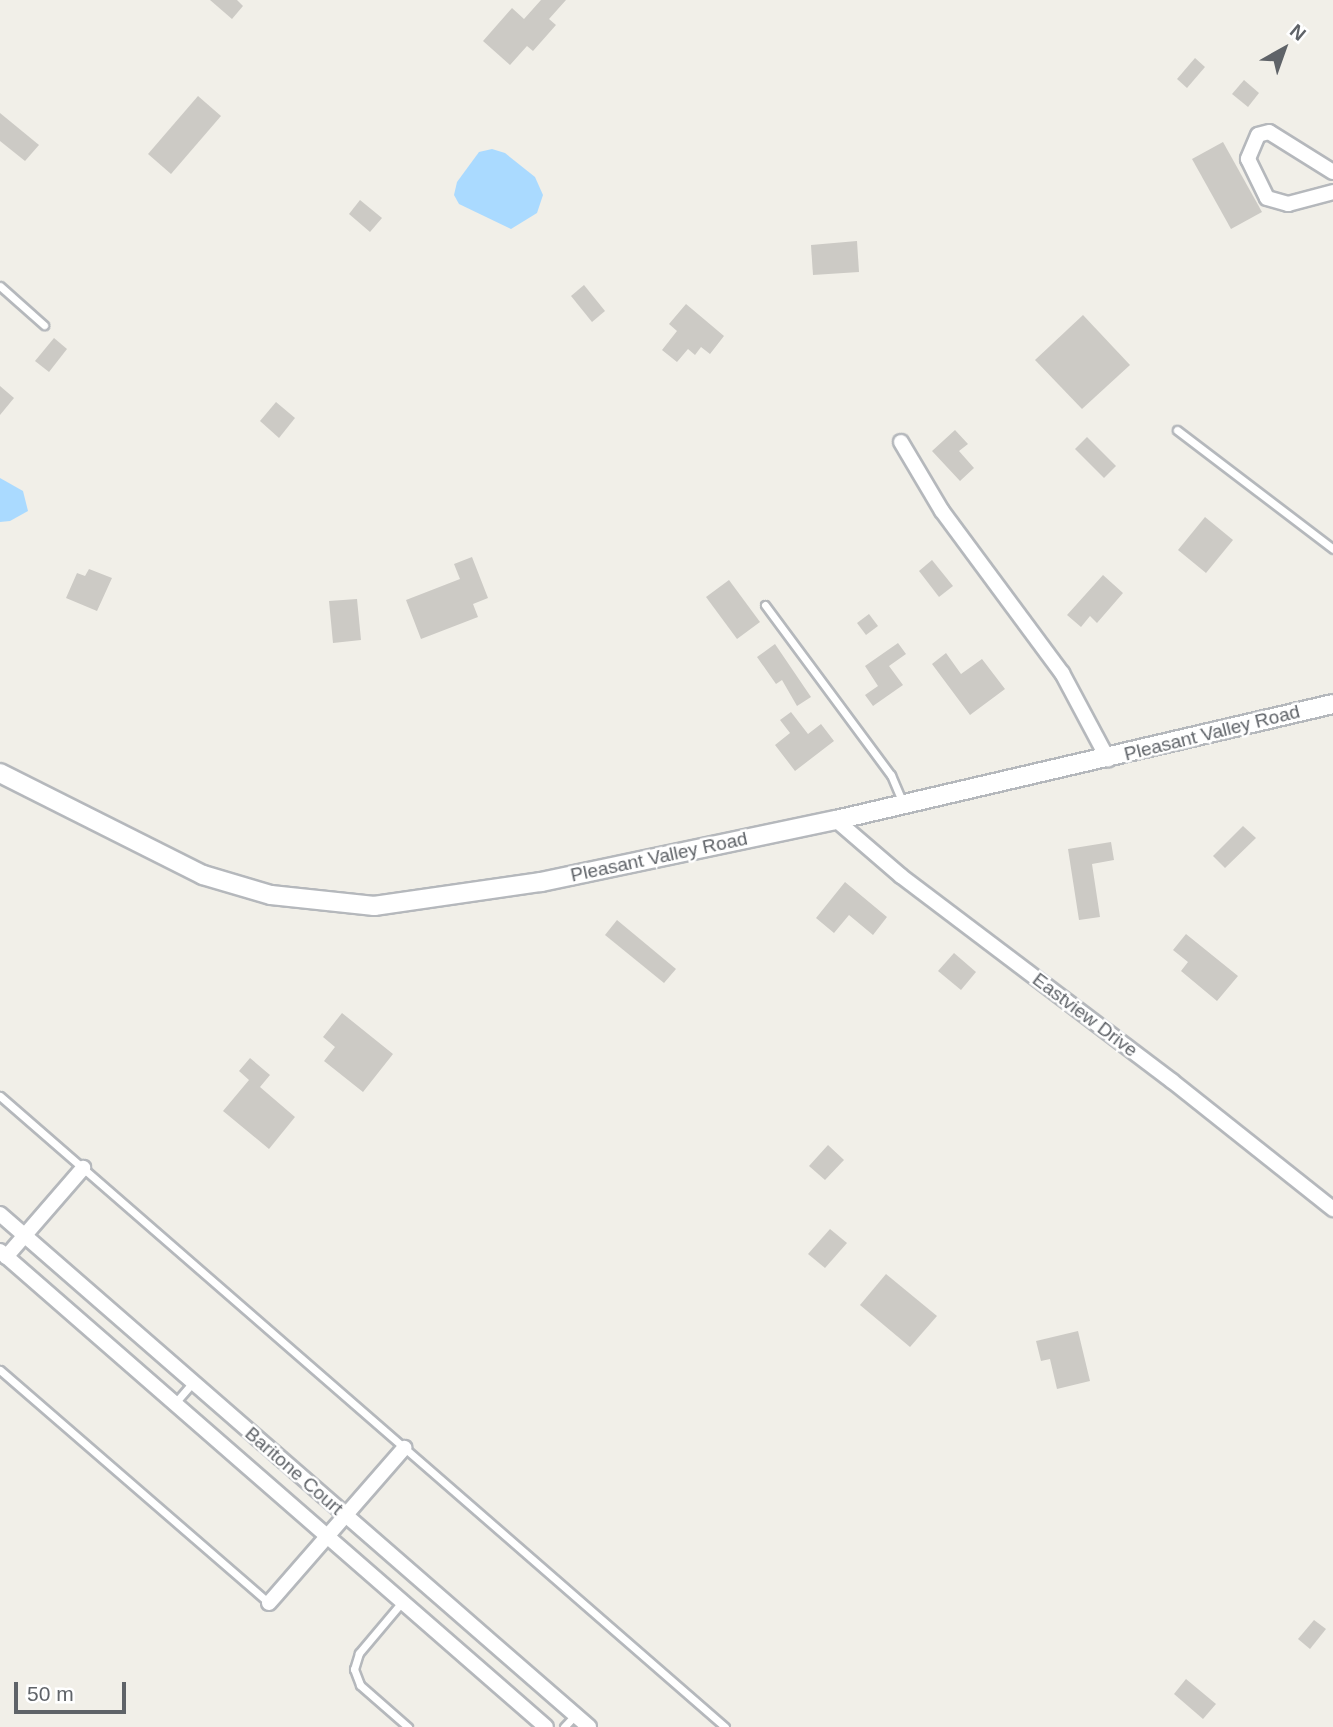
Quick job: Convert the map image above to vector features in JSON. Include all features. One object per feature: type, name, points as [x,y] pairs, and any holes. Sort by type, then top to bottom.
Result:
[{"type":"street","points":[[1333,172],[1269,132],[1258,135],[1248,159],[1267,198],[1288,204],[1333,192]]},
{"type":"street","points":[[901,442],[942,511],[1062,673],[1108,759]]},
{"type":"street","name":"Pleasant Valley Road","points":[[0,773],[203,876],[271,895],[374,906],[541,882],[836,820],[1108,759],[1333,704]]},
{"type":"street","name":"Eastview Drive","points":[[836,820],[901,876],[1172,1080],[1333,1209]]},
{"type":"street","points":[[3,1254],[24,1235],[83,1168]]},
{"type":"street","name":"Baritone Court","points":[[0,1214],[589,1727]]},
{"type":"street","name":"Baritone Court","points":[[3,1254],[546,1727]]},
{"type":"street","points":[[269,1603],[404,1448]]},
{"type":"lane","points":[[0,286],[44,325]]},
{"type":"lane","points":[[1177,430],[1333,550]]},
{"type":"lane","points":[[765,605],[891,775],[905,805]]},
{"type":"lane","points":[[0,1096],[725,1727]]},
{"type":"lane","points":[[0,1370],[269,1603]]},
{"type":"lane","points":[[175,1403],[193,1382]]},
{"type":"lane","points":[[403,1602],[359,1653],[354,1669],[360,1685],[408,1727]]},
{"type":"lane","points":[[564,1727],[575,1715]]},
{"type":"water","points":[[492,149],[505,153],[535,177],[543,195],[537,213],[511,229],[459,204],[454,195],[457,182],[479,152]]},
{"type":"water","points":[[0,478],[23,491],[28,511],[10,521],[0,522]]},
{"type":"building","points":[[210,0],[237,0],[243,6],[232,19]]},
{"type":"building","points":[[541,0],[566,0],[549,19],[556,25],[533,51],[527,46],[510,65],[483,41],[512,8],[524,19]]},
{"type":"building","points":[[1195,58],[1205,67],[1187,88],[1177,79]]},
{"type":"building","points":[[1244,80],[1259,93],[1248,107],[1232,94]]},
{"type":"building","points":[[198,96],[221,116],[171,174],[148,154]]},
{"type":"building","points":[[0,113],[39,145],[25,161],[0,141]]},
{"type":"building","points":[[1223,142],[1262,212],[1231,229],[1192,159]]},
{"type":"building","points":[[360,200],[382,218],[370,232],[349,214]]},
{"type":"building","points":[[857,241],[859,272],[813,275],[811,245]]},
{"type":"building","points":[[584,285],[605,311],[592,322],[571,296]]},
{"type":"building","points":[[686,304],[724,336],[710,354],[701,347],[695,355],[688,349],[677,362],[662,350],[677,331],[669,324]]},
{"type":"building","points":[[1083,315],[1130,365],[1082,409],[1035,360]]},
{"type":"building","points":[[54,338],[67,349],[49,372],[35,361]]},
{"type":"building","points":[[0,386],[14,398],[0,415]]},
{"type":"building","points":[[276,402],[295,418],[279,438],[260,421]]},
{"type":"building","points":[[955,430],[968,444],[959,451],[974,468],[960,481],[932,451]]},
{"type":"building","points":[[1087,437],[1116,466],[1104,478],[1075,449]]},
{"type":"building","points":[[1205,517],[1233,540],[1206,573],[1178,550]]},
{"type":"building","points":[[472,557],[488,598],[473,604],[478,617],[421,639],[406,600],[460,579],[454,564]]},
{"type":"building","points":[[932,560],[953,586],[939,597],[919,571]]},
{"type":"building","points":[[89,569],[112,578],[97,611],[66,598],[77,573],[85,576]]},
{"type":"building","points":[[1103,575],[1123,593],[1097,623],[1090,616],[1081,627],[1067,615]]},
{"type":"building","points":[[729,580],[760,622],[737,639],[706,597]]},
{"type":"building","points":[[357,599],[361,640],[333,643],[329,601]]},
{"type":"building","points":[[869,614],[878,626],[866,635],[857,623]]},
{"type":"building","points":[[898,643],[906,654],[889,666],[903,685],[873,706],[865,695],[878,686],[865,666]]},
{"type":"building","points":[[775,644],[811,697],[797,706],[782,680],[776,684],[757,657]]},
{"type":"building","points":[[946,653],[961,674],[982,659],[1005,689],[970,715],[932,664]]},
{"type":"building","points":[[791,712],[808,734],[821,724],[834,741],[795,771],[775,745],[790,733],[780,720]]},
{"type":"building","points":[[1243,826],[1256,838],[1225,868],[1213,856]]},
{"type":"building","points":[[1111,842],[1114,860],[1092,864],[1100,917],[1079,920],[1068,849]]},
{"type":"building","points":[[845,882],[887,917],[873,935],[849,915],[834,933],[816,918]]},
{"type":"building","points":[[617,920],[676,969],[664,983],[605,935]]},
{"type":"building","points":[[1186,934],[1238,976],[1217,1001],[1181,971],[1188,962],[1173,950]]},
{"type":"building","points":[[954,953],[976,972],[961,990],[938,971]]},
{"type":"building","points":[[342,1013],[393,1054],[363,1092],[324,1061],[335,1047],[323,1037]]},
{"type":"building","points":[[250,1058],[270,1075],[260,1087],[295,1117],[269,1149],[223,1111],[249,1080],[239,1071]]},
{"type":"building","points":[[828,1145],[844,1160],[825,1180],[809,1166]]},
{"type":"building","points":[[830,1229],[847,1243],[825,1268],[808,1254]]},
{"type":"building","points":[[886,1274],[937,1316],[910,1347],[860,1305]]},
{"type":"building","points":[[1078,1331],[1090,1381],[1057,1389],[1050,1359],[1041,1361],[1036,1341]]},
{"type":"building","points":[[1314,1620],[1326,1629],[1310,1649],[1298,1639]]},
{"type":"building","points":[[1186,1679],[1216,1704],[1203,1719],[1174,1694]]}]
